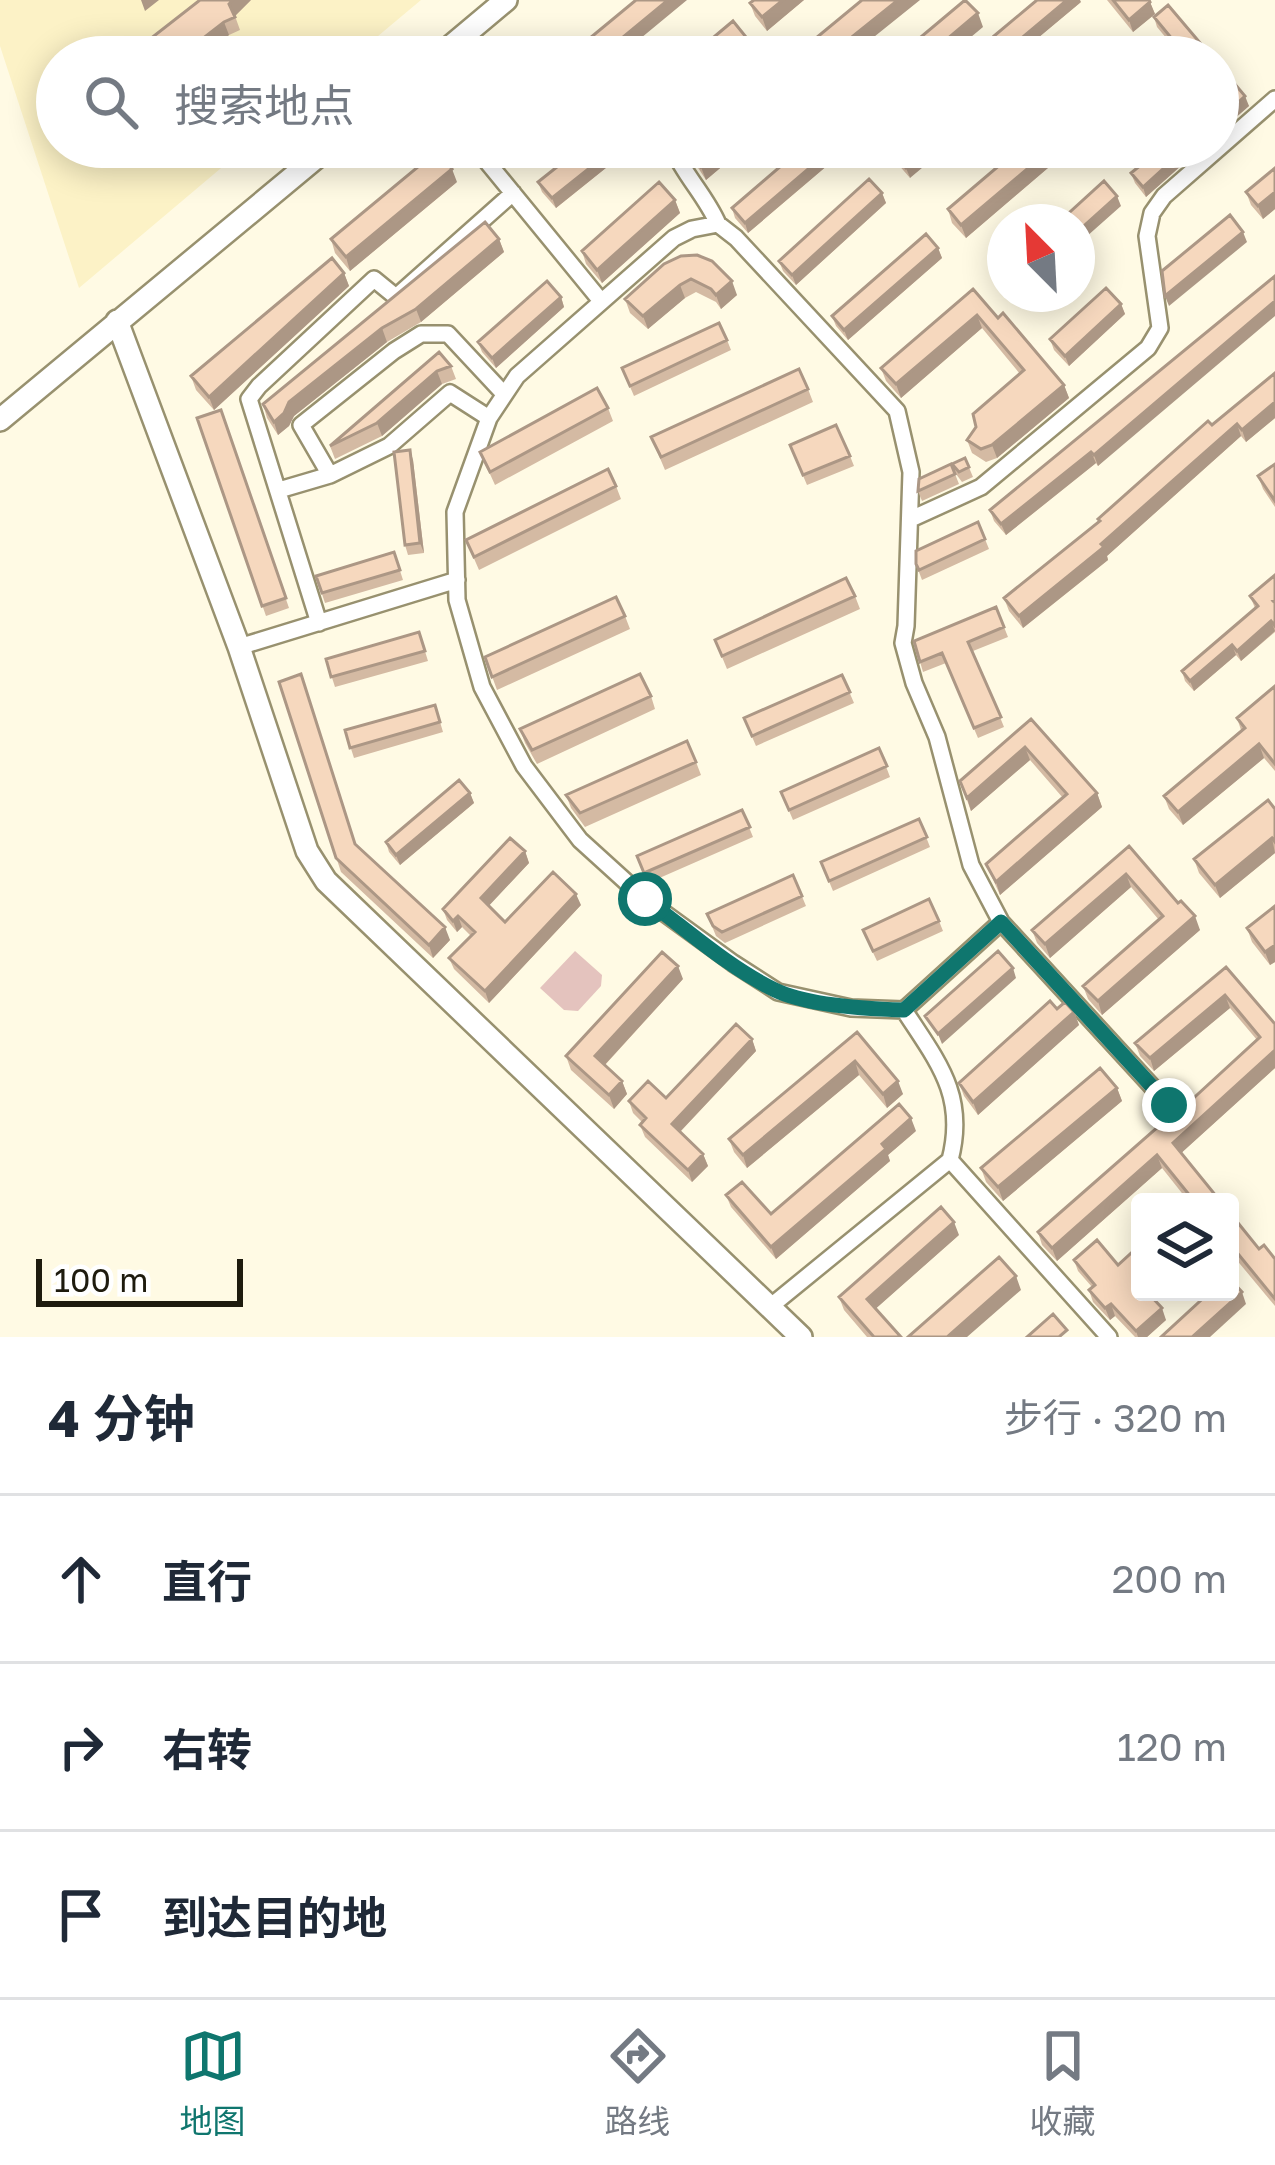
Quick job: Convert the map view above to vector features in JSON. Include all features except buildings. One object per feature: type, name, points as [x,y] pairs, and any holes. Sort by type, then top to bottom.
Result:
[{"type":"street","points":[[463,36],[506,0]]},
{"type":"street","points":[[1239,130],[1275,99]]},
{"type":"street","points":[[0,420],[303,168]]},
{"type":"street","points":[[492,168],[601,301]]},
{"type":"street","points":[[681,168],[711,207],[718,224],[897,411],[911,472],[902,643],[938,736],[971,865],[1001,922],[1169,1105]]},
{"type":"street","points":[[911,518],[981,487],[1148,348],[1160,328],[1147,236],[1152,213],[1196,168]]},
{"type":"street","points":[[319,622],[249,399],[374,280],[396,297],[513,193]]},
{"type":"street","points":[[718,224],[674,238],[517,376],[489,418],[455,512],[457,600],[482,687],[524,766],[580,841],[645,899],[778,992],[851,1008],[904,1010],[1001,922]]},
{"type":"street","points":[[117,321],[239,647],[307,851],[326,881],[801,1337]]},
{"type":"street","points":[[330,475],[301,425],[421,334],[448,334],[504,394]]},
{"type":"street","points":[[279,490],[330,475],[389,446],[450,393],[489,418]]},
{"type":"street","points":[[239,647],[457,580]]},
{"type":"street","points":[[771,1306],[950,1160],[955,1103],[942,1069],[904,1010]]},
{"type":"street","points":[[950,1160],[1109,1337]]},
{"type":"shaded area","points":[[0,0],[421,0],[378,36],[36,36],[36,156],[0,46]]},
{"type":"shaded area","points":[[40,168],[221,168],[79,288]]},
{"type":"shaded area","points":[[575,951],[602,975],[601,986],[578,1011],[564,1010],[540,988]]},
{"type":"route","points":[[645,899],[778,992],[851,1008],[904,1010],[1001,922],[1169,1105]]}]
